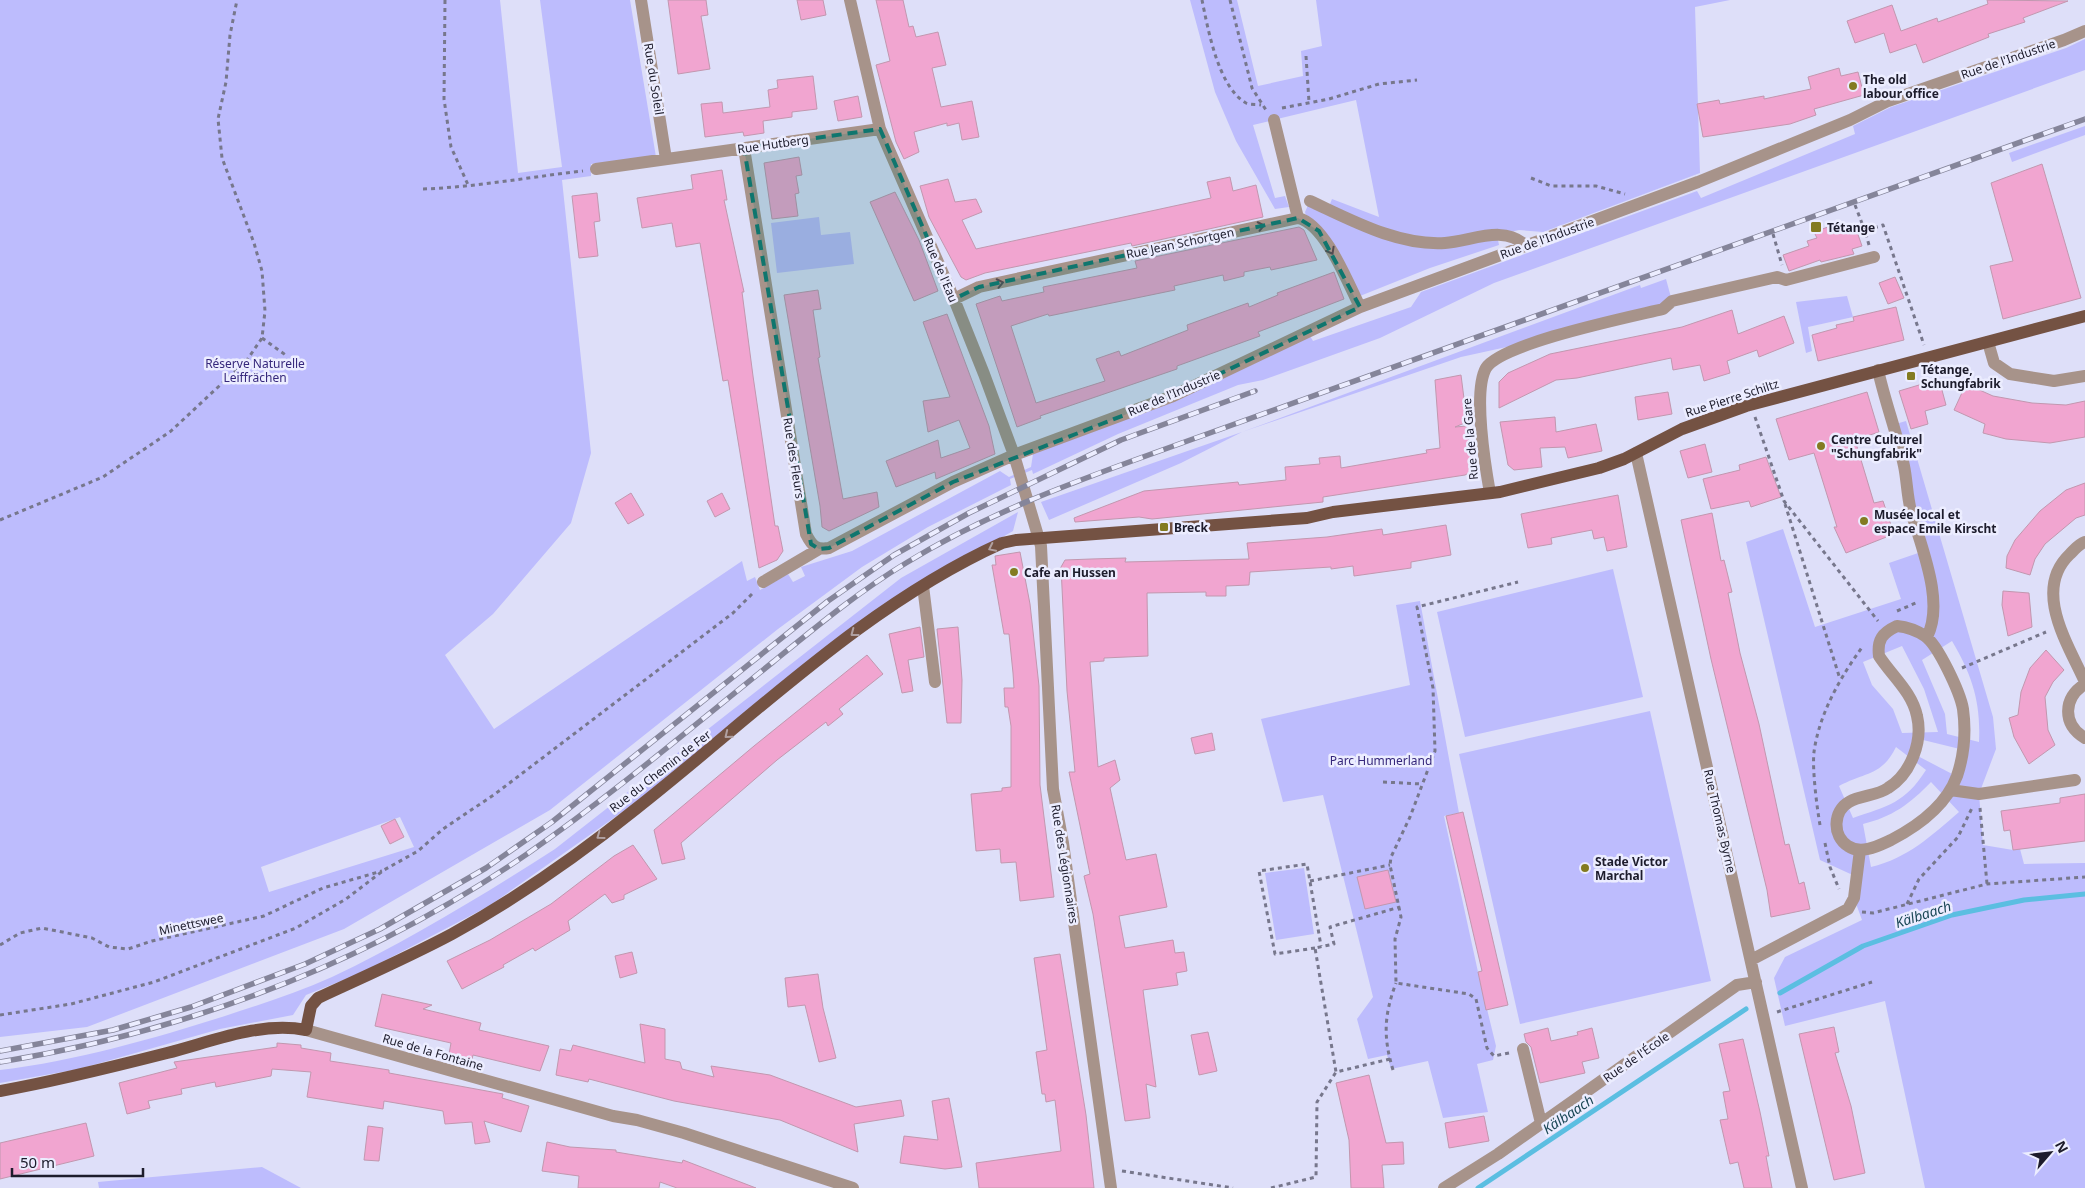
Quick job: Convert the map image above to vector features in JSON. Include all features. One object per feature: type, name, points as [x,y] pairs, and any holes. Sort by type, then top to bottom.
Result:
[{"type":"main road","name":"Rue Pierre Schiltz","points":[[1490,493],[1599,468],[1636,453],[1682,428],[1751,404],[2085,316]]},
{"type":"main road","name":"Rue de la Gare","points":[[1039,539],[1307,518],[1333,512],[1490,493]]},
{"type":"main road","name":"Rue du Chemin de Fer","points":[[306,1030],[311,1006],[318,998],[452,934],[546,875],[636,810],[840,642],[923,586],[1002,543],[1039,539]]},
{"type":"main road","name":"Rue de la Fontaine","points":[[0,1091],[79,1075],[236,1034],[274,1029],[306,1030]]},
{"type":"street","name":"Rue du Soleil","points":[[641,0],[666,159]]},
{"type":"street","name":"Rue de l'Eau","points":[[850,0],[880,129],[954,299],[1014,455],[1039,539]]},
{"type":"street","name":"Rue de l'Industrie","points":[[1014,455],[1173,396],[1360,307],[1644,203],[1850,120],[1888,100],[2064,40],[2085,31]]},
{"type":"street","points":[[1271,116],[1298,218],[1307,220],[1319,231],[1360,307]]},
{"type":"street","name":"Rue Hutberg","points":[[596,169],[880,129]]},
{"type":"street","name":"Rue des Fleurs","points":[[744,148],[806,534],[811,544],[819,549]]},
{"type":"street","points":[[1310,201],[1403,239],[1445,243],[1496,235],[1509,235],[1518,238],[1526,246]]},
{"type":"street","name":"Rue Jean Schortgen","points":[[954,299],[980,287],[1298,218]]},
{"type":"street","name":"Rue de la Gare","points":[[1490,493],[1479,389],[1486,368],[1498,358],[1556,336],[1663,308],[1672,301],[1777,278],[1783,279],[1874,257]]},
{"type":"street","points":[[1988,342],[1994,363],[2010,374],[2054,381],[2085,376]]},
{"type":"street","points":[[1878,370],[1904,466],[1910,509],[1924,551],[1933,596],[1932,628],[1927,637]]},
{"type":"street","name":"Rue Thomas Byrne","points":[[1636,453],[1802,1188]]},
{"type":"street","points":[[763,582],[819,549],[829,548],[953,482],[1014,455]]},
{"type":"street","name":"Rue des Légionnaires","points":[[1039,539],[1043,565],[1053,789],[1063,843],[1111,1188]]},
{"type":"street","points":[[2085,542],[2063,561],[2054,578],[2052,602],[2059,626],[2085,683],[2071,697],[2068,707],[2071,726],[2085,738]]},
{"type":"street","points":[[923,586],[935,682]]},
{"type":"street","points":[[1897,626],[1909,628],[1927,637],[1950,673],[1963,708],[1964,750],[1957,776],[1950,790],[1938,807],[1920,822],[1877,846],[1860,850],[1848,846],[1839,837],[1836,824],[1839,812],[1848,802],[1888,789],[1905,773],[1919,739],[1917,716],[1909,694],[1878,656],[1877,647],[1880,639],[1886,632],[1897,626]]},
{"type":"street","points":[[1950,790],[1979,794],[2075,780]]},
{"type":"street","points":[[1751,960],[1848,909],[1854,898],[1860,850]]},
{"type":"street","name":"Rue de l'École","points":[[1444,1188],[1541,1123],[1738,985],[1756,982]]},
{"type":"street","name":"Rue de la Fontaine","points":[[306,1030],[613,1116],[665,1128],[852,1188]]},
{"type":"street","points":[[1523,1050],[1541,1123]]},
{"type":"path","points":[[0,520],[103,477],[171,431],[247,360],[262,338],[265,311],[262,271],[254,243],[222,158],[218,120],[226,82],[230,35],[237,0]]},
{"type":"path","points":[[445,0],[444,99],[451,147],[469,187]]},
{"type":"path","points":[[1202,0],[1215,55],[1231,90],[1247,104],[1261,104],[1252,88],[1230,0]]},
{"type":"path","points":[[1306,56],[1309,102]]},
{"type":"path","points":[[1271,116],[1309,102],[1329,99],[1379,84],[1417,80]]},
{"type":"path","points":[[423,189],[469,187],[520,178],[596,169]]},
{"type":"path","points":[[1531,178],[1551,186],[1596,186],[1620,192],[1644,203]]},
{"type":"path","points":[[1855,205],[1874,257]]},
{"type":"path","points":[[1864,231],[1883,224],[1929,357]]},
{"type":"path","points":[[1773,234],[1780,257],[1783,279]]},
{"type":"path","points":[[262,338],[286,356]]},
{"type":"path","points":[[1751,404],[1784,501],[1840,680]]},
{"type":"path","points":[[1784,501],[1880,624],[1885,620]]},
{"type":"path","points":[[0,1015],[71,1004],[154,982],[253,947],[296,928],[346,899],[384,870],[418,852],[443,829],[495,794],[733,613],[763,582]]},
{"type":"path","points":[[1393,1070],[1385,1044],[1387,1007],[1396,983],[1395,939],[1401,918],[1390,865],[1435,751],[1433,688],[1417,607],[1518,582]]},
{"type":"path","points":[[1891,615],[1933,596]]},
{"type":"path","points":[[1950,673],[2059,626]]},
{"type":"path","points":[[1822,833],[1813,753],[1822,720],[1840,680],[1868,640]]},
{"type":"path","points":[[1383,782],[1422,784]]},
{"type":"path","points":[[1979,794],[1986,884]]},
{"type":"path","points":[[1907,904],[1919,879],[1958,836],[1979,794]]},
{"type":"path","points":[[1824,842],[1830,867],[1848,909],[1874,913],[1986,884],[2085,877]]},
{"type":"path","points":[[1321,946],[1307,864],[1259,870],[1275,954],[1334,944],[1330,927],[1400,907]]},
{"type":"path","points":[[1310,881],[1390,865]]},
{"type":"path","name":"Minettswee","points":[[0,945],[20,933],[42,928],[92,938],[110,947],[128,949],[152,941],[264,916],[323,888],[384,870]]},
{"type":"path","points":[[1271,1188],[1316,1177],[1317,1102],[1336,1072],[1315,948]]},
{"type":"path","points":[[1764,1015],[1802,1005],[1872,982]]},
{"type":"path","points":[[1396,983],[1469,994],[1476,999],[1488,1048],[1494,1056],[1523,1050]]},
{"type":"path","points":[[1336,1072],[1390,1059]]},
{"type":"path","points":[[1108,1169],[1233,1188]]},
{"type":"highlighted area","points":[[880,129],[954,299],[979,287],[1298,218],[1319,231],[1360,307],[1173,396],[953,482],[829,548],[819,549],[811,544],[744,148]]},
{"type":"green space","name":"Réserve Naturelle Leiffrächen","points":[[0,0],[500,0],[518,173],[562,167],[540,0],[630,0],[656,157],[591,164],[591,176],[562,180],[591,453],[571,523],[493,614],[445,655],[494,729],[742,561],[747,581],[755,577],[760,590],[788,574],[793,582],[805,576],[801,567],[852,551],[1000,471],[1009,477],[1031,467],[1033,454],[1310,336],[1313,341],[1411,307],[1421,292],[1697,191],[1701,198],[1855,134],[1853,126],[1891,107],[2066,48],[2085,39],[2085,70],[1494,283],[1380,338],[1263,380],[1238,385],[1118,434],[1033,474],[1032,470],[1010,479],[1011,485],[928,527],[862,567],[778,629],[550,810],[344,929],[87,1027],[0,1037]],"holes":[[[400,817],[414,847],[269,892],[261,867]]]},
{"type":"green space","points":[[1190,0],[1237,0],[1258,86],[1303,76],[1301,51],[1322,46],[1316,0],[1730,0],[1695,7],[1700,173],[1543,232],[1519,230],[1497,235],[1499,245],[1430,268],[1355,298],[1307,220],[1305,212],[1310,201],[1328,209],[1332,199],[1379,217],[1356,100],[1253,125],[1275,198],[1285,196],[1289,207],[1275,209],[1236,141],[1215,92]]},
{"type":"green space","points":[[2085,126],[2085,135],[2012,162],[2009,153]]},
{"type":"green space","points":[[819,217],[821,235],[850,232],[854,264],[777,273],[771,223]]},
{"type":"green space","points":[[1666,279],[1672,301],[1556,336],[1461,357],[1242,432],[1640,285],[1641,288]]},
{"type":"green space","points":[[1847,296],[1853,317],[1808,327],[1812,351],[1806,353],[1796,302]]},
{"type":"green space","points":[[1906,421],[1993,717],[1996,749],[1979,794],[1983,845],[2013,850],[2020,849],[2024,864],[2085,863],[2085,1188],[1925,1188],[1885,1001],[1785,1026],[1774,978],[1785,957],[1862,920],[1854,898],[1857,877],[1820,860],[1746,542],[1783,529],[1815,627],[1901,599],[1889,563],[1924,551],[1892,425]],"holes":[[[1952,641],[1974,689],[1977,701],[1979,742],[1947,734],[1945,714],[1922,660]],[[1902,646],[1924,689],[1938,732],[1902,733],[1893,709],[1872,685],[1863,662]],[[1919,739],[1964,750],[1956,776],[1914,754]],[[1896,747],[1926,770],[1911,790],[1903,797],[1886,806],[1853,818],[1839,786],[1872,772],[1885,763]],[[1931,782],[1959,812],[1929,838],[1908,852],[1871,867],[1863,824],[1883,818],[1900,809]]]},
{"type":"green space","points":[[1242,432],[1181,463],[1049,520],[1041,502]]},
{"type":"green space","points":[[1018,512],[1013,531],[898,597],[628,808],[489,906],[361,973],[306,995],[293,1015],[220,1029],[79,1069],[0,1083],[0,1070],[57,1061],[142,1041],[197,1025],[292,993],[319,983],[361,963],[417,932],[555,849],[901,578]]},
{"type":"green space","points":[[1613,569],[1643,697],[1465,737],[1437,612]]},
{"type":"green space","name":"Parc Hummerland","points":[[1420,601],[1459,813],[1444,816],[1496,1046],[1493,1060],[1477,1064],[1488,1112],[1443,1118],[1428,1061],[1391,1069],[1387,1055],[1368,1059],[1357,1019],[1373,997],[1323,795],[1283,802],[1261,719],[1410,685],[1396,605]]},
{"type":"green space","name":"Stade Victor Marchal","points":[[1650,711],[1711,981],[1520,1024],[1459,754]]},
{"type":"green space","points":[[1304,868],[1314,934],[1276,940],[1265,873]]},
{"type":"green space","points":[[262,1167],[301,1188],[99,1188],[98,1182]]},
{"type":"building","points":[[668,0],[706,0],[708,15],[701,16],[710,69],[678,74]]},
{"type":"building","points":[[797,0],[823,0],[826,15],[801,20]]},
{"type":"building","points":[[876,0],[903,0],[909,27],[913,26],[916,37],[938,32],[946,65],[932,68],[941,107],[972,101],[979,137],[962,140],[959,123],[947,126],[947,123],[914,132],[919,152],[904,159],[896,142],[876,65],[890,61]]},
{"type":"building","points":[[1987,0],[2068,1],[2023,18],[2025,22],[1988,34],[1989,37],[1923,63],[1916,44],[1890,53],[1884,33],[1855,43],[1847,21],[1892,5],[1901,31],[1937,18],[1938,22],[1988,4]]},
{"type":"building","points":[[1839,68],[1841,76],[1858,72],[1864,95],[1814,109],[1816,115],[1790,124],[1703,137],[1697,104],[1719,100],[1720,104],[1764,96],[1764,99],[1811,89],[1808,77]]},
{"type":"building","points":[[813,76],[817,109],[792,112],[792,117],[763,121],[764,133],[744,136],[743,132],[705,137],[701,104],[722,102],[723,113],[770,107],[768,90],[778,88],[777,80]]},
{"type":"building","points":[[858,96],[862,117],[838,121],[834,101]]},
{"type":"building","points":[[799,157],[802,175],[796,176],[799,193],[795,194],[798,216],[772,219],[764,163]]},
{"type":"building","points":[[2042,164],[2081,298],[2003,319],[1990,266],[2013,261],[1991,183]]},
{"type":"building","points":[[722,170],[727,200],[724,200],[744,292],[742,292],[753,376],[775,526],[778,526],[783,551],[777,560],[759,568],[728,380],[723,381],[700,243],[676,247],[672,223],[642,228],[637,198],[693,189],[691,175]]},
{"type":"building","points":[[1230,177],[1233,191],[1256,185],[1263,217],[1132,246],[1131,243],[985,273],[966,280],[961,277],[929,217],[920,186],[948,179],[955,202],[976,199],[982,212],[962,220],[976,249],[1211,198],[1207,182]]},
{"type":"building","points":[[895,192],[919,240],[938,291],[914,301],[870,202]]},
{"type":"building","points":[[597,193],[600,221],[594,222],[598,256],[579,258],[572,196]]},
{"type":"building","points":[[1855,226],[1862,246],[1852,249],[1854,254],[1821,262],[1820,260],[1789,271],[1783,255],[1809,246],[1807,241],[1817,238],[1814,232],[1828,227],[1831,234]]},
{"type":"building","points":[[1299,227],[1304,230],[1317,260],[1271,270],[1270,267],[1244,272],[1244,276],[1224,281],[1223,275],[1174,286],[1175,290],[1049,316],[1048,314],[1011,326],[1036,403],[1105,381],[1096,359],[1119,351],[1121,356],[1188,330],[1187,325],[1248,303],[1249,307],[1278,295],[1277,293],[1334,272],[1344,299],[1258,332],[1260,336],[1177,366],[1177,369],[1040,416],[1041,418],[1017,427],[976,304],[1000,296],[1002,301],[1044,292],[1043,287],[1137,268],[1135,261]]},
{"type":"building","points":[[1895,277],[1904,298],[1888,304],[1879,283]]},
{"type":"building","points":[[818,290],[821,309],[813,310],[820,357],[818,358],[843,499],[877,492],[879,507],[829,531],[822,527],[784,295]]},
{"type":"building","points":[[1896,307],[1904,340],[1818,361],[1812,335],[1837,328],[1836,325],[1854,321],[1853,317]]},
{"type":"building","points":[[1732,310],[1738,334],[1784,316],[1794,343],[1759,357],[1757,350],[1727,361],[1730,373],[1704,381],[1700,365],[1673,370],[1671,358],[1577,378],[1556,380],[1499,408],[1499,382],[1508,373],[1550,354],[1682,327]]},
{"type":"building","points":[[947,314],[989,426],[995,454],[936,479],[935,472],[896,487],[886,461],[938,440],[941,458],[970,448],[959,420],[928,432],[923,401],[950,397],[923,322]]},
{"type":"building","points":[[1461,375],[1467,422],[1455,427],[1467,426],[1472,466],[1471,472],[1465,475],[1323,497],[1323,502],[1152,519],[1139,517],[1075,522],[1074,518],[1144,491],[1238,482],[1239,485],[1286,480],[1285,467],[1320,464],[1319,458],[1340,456],[1341,468],[1427,453],[1426,450],[1440,448],[1435,380]]},
{"type":"building","points":[[1939,379],[1946,405],[1925,411],[1928,424],[1911,429],[1899,391]]},
{"type":"building","points":[[1966,384],[1993,396],[2032,403],[2066,405],[2085,401],[2085,437],[2050,443],[2006,439],[1983,433],[1985,424],[1954,410]]},
{"type":"building","points":[[1668,392],[1672,414],[1638,420],[1635,397]]},
{"type":"building","name":"Centre Culturel \"Schungfabrik\"","points":[[1867,392],[1879,432],[1855,440],[1874,503],[1883,501],[1894,534],[1846,553],[1834,527],[1837,527],[1814,453],[1789,460],[1776,419]]},
{"type":"building","points":[[1555,417],[1556,432],[1596,424],[1602,451],[1568,458],[1565,447],[1540,448],[1542,467],[1514,470],[1508,465],[1500,422]]},
{"type":"building","points":[[1705,444],[1712,472],[1688,478],[1680,451]]},
{"type":"building","points":[[1766,457],[1781,497],[1751,507],[1749,501],[1711,509],[1703,479],[1740,470],[1739,465]]},
{"type":"building","points":[[2085,483],[2085,515],[2076,518],[2045,544],[2035,559],[2030,575],[2006,568],[2007,556],[2015,540],[2040,511],[2066,490]]},
{"type":"building","points":[[631,493],[644,515],[628,524],[615,503]]},
{"type":"building","points":[[722,493],[730,509],[715,517],[707,501]]},
{"type":"building","points":[[1618,495],[1627,547],[1607,551],[1604,537],[1594,539],[1592,530],[1551,538],[1552,544],[1528,548],[1521,514]]},
{"type":"building","points":[[1712,513],[1721,561],[1724,560],[1732,592],[1728,593],[1740,653],[1759,724],[1785,845],[1789,844],[1799,884],[1804,882],[1810,909],[1771,917],[1767,890],[1711,659],[1681,520]]},
{"type":"building","points":[[1446,525],[1451,555],[1411,562],[1411,568],[1354,576],[1353,566],[1331,569],[1331,567],[1250,572],[1249,585],[1226,586],[1226,596],[1206,596],[1206,592],[1147,593],[1148,656],[1104,658],[1104,661],[1090,662],[1098,767],[1115,760],[1120,780],[1110,788],[1126,860],[1156,854],[1167,907],[1119,916],[1125,948],[1173,940],[1175,953],[1184,952],[1187,971],[1176,973],[1178,985],[1143,990],[1156,1087],[1146,1084],[1150,1118],[1125,1121],[1093,914],[1084,876],[1090,874],[1069,772],[1075,772],[1067,691],[1061,567],[1065,560],[1126,558],[1125,562],[1249,559],[1247,543],[1327,537],[1382,529],[1383,535]]},
{"type":"building","points":[[1020,552],[1030,604],[1039,686],[1040,785],[1054,897],[1020,901],[1016,862],[1001,863],[1000,849],[976,851],[971,794],[1002,791],[1002,788],[1011,787],[1011,726],[1008,707],[1005,707],[1004,688],[1014,688],[1013,673],[1009,634],[1004,634],[992,565],[996,565],[995,556]]},
{"type":"building","points":[[2003,591],[2029,593],[2032,627],[2008,636],[2002,605]]},
{"type":"building","points":[[920,627],[924,657],[908,660],[913,691],[902,693],[889,634]]},
{"type":"building","points":[[958,627],[962,680],[961,723],[947,723],[937,629]]},
{"type":"building","points":[[2046,650],[2064,670],[2053,682],[2045,697],[2048,730],[2055,745],[2029,764],[2014,737],[2009,718],[2018,715],[2021,692],[2030,668]]},
{"type":"building","points":[[867,655],[883,674],[839,709],[843,714],[828,726],[826,722],[777,760],[681,843],[685,859],[662,864],[654,830]]},
{"type":"building","points":[[1212,733],[1215,750],[1195,754],[1191,738]]},
{"type":"building","points":[[2085,794],[2085,841],[2013,850],[2010,830],[2004,831],[2001,811],[2060,803],[2060,798]]},
{"type":"building","points":[[1463,812],[1508,1005],[1486,1010],[1478,972],[1482,971],[1446,816]]},
{"type":"building","points":[[395,819],[404,837],[390,844],[381,826]]},
{"type":"building","points":[[633,845],[657,879],[624,895],[624,899],[612,903],[605,894],[568,921],[570,930],[535,951],[533,948],[503,965],[504,967],[462,989],[447,961],[490,940],[551,904],[614,856]]},
{"type":"building","points":[[1388,870],[1396,902],[1365,909],[1357,877]]},
{"type":"building","points":[[632,952],[637,973],[620,978],[615,956]]},
{"type":"building","points":[[1060,954],[1086,1115],[1094,1188],[979,1188],[976,1163],[1061,1151],[1055,1100],[1046,1102],[1045,1094],[1042,1094],[1036,1052],[1047,1050],[1034,958]]},
{"type":"building","points":[[818,974],[823,1008],[836,1058],[819,1062],[805,1005],[788,1007],[785,978]]},
{"type":"building","points":[[382,994],[432,1005],[423,1009],[481,1023],[479,1030],[549,1046],[540,1071],[473,1055],[472,1059],[449,1054],[451,1043],[375,1026]]},
{"type":"building","points":[[640,1024],[665,1029],[665,1059],[680,1062],[682,1069],[714,1077],[711,1066],[770,1075],[856,1107],[901,1100],[904,1116],[854,1124],[858,1152],[780,1120],[674,1101],[589,1079],[588,1082],[556,1075],[560,1049],[571,1051],[573,1045],[645,1063]]},
{"type":"building","points":[[1834,1027],[1839,1052],[1835,1053],[1851,1106],[1865,1173],[1834,1180],[1799,1034]]},
{"type":"building","points":[[1548,1028],[1551,1041],[1578,1035],[1577,1032],[1592,1028],[1599,1058],[1582,1062],[1585,1073],[1540,1083],[1531,1047],[1526,1042],[1524,1034]]},
{"type":"building","points":[[1208,1032],[1217,1071],[1199,1075],[1191,1035]]},
{"type":"building","points":[[1743,1039],[1769,1156],[1766,1156],[1772,1188],[1744,1188],[1738,1162],[1730,1164],[1720,1120],[1728,1119],[1723,1092],[1730,1091],[1719,1044]]},
{"type":"building","points":[[277,1043],[301,1045],[301,1048],[331,1053],[330,1061],[389,1070],[389,1073],[503,1094],[502,1098],[529,1106],[521,1132],[484,1121],[490,1142],[475,1144],[472,1122],[445,1124],[443,1111],[384,1101],[383,1109],[307,1097],[311,1072],[272,1069],[271,1076],[216,1087],[215,1082],[181,1089],[182,1094],[148,1101],[150,1108],[127,1114],[119,1083],[177,1068],[174,1062],[277,1047]]},
{"type":"building","points":[[1369,1075],[1386,1143],[1403,1142],[1404,1164],[1382,1165],[1384,1188],[1351,1188],[1349,1140],[1336,1083]]},
{"type":"building","points":[[949,1098],[962,1167],[945,1169],[900,1163],[904,1136],[938,1140],[932,1101]]},
{"type":"building","points":[[1484,1116],[1489,1141],[1449,1148],[1445,1123]]},
{"type":"building","points":[[86,1123],[94,1156],[0,1179],[0,1143]]},
{"type":"building","points":[[368,1126],[383,1128],[379,1161],[364,1160]]},
{"type":"building","points":[[547,1142],[570,1147],[616,1150],[616,1152],[682,1163],[683,1160],[756,1188],[677,1188],[660,1182],[659,1188],[578,1188],[579,1176],[542,1171]]},
{"type":"waterway","name":"Kälbaach","points":[[1780,993],[1863,946],[1952,915],[2024,900],[2085,894]]},
{"type":"waterway","name":"Kälbaach","points":[[1478,1188],[1746,1009]]},
{"type":"railway","points":[[0,1062],[70,1049],[140,1032],[208,1011],[275,987],[340,960],[404,928],[466,893],[559,831],[652,760],[821,623],[871,586],[906,563],[996,515],[1122,465],[2085,119]]},
{"type":"railway","points":[[0,1051],[113,1030],[191,1007],[305,964],[380,929],[486,868],[552,822],[828,601],[894,555],[969,513],[1121,440],[1255,391]]},
{"type":"place","name":"The old labour office","points":[[1853,86]]},
{"type":"place","name":"Tétange","points":[[1816,227]]},
{"type":"place","name":"Tétange, Schungfabrik","points":[[1911,376]]},
{"type":"place","name":"Centre Culturel \"Schungfabrik\"","points":[[1821,446]]},
{"type":"place","name":"Musée local et espace Emile Kirscht","points":[[1864,521]]},
{"type":"place","name":"Breck","points":[[1164,527]]},
{"type":"place","name":"Cafe an Hussen","points":[[1014,572]]},
{"type":"place","name":"Stade Victor Marchal","points":[[1585,868]]}]
